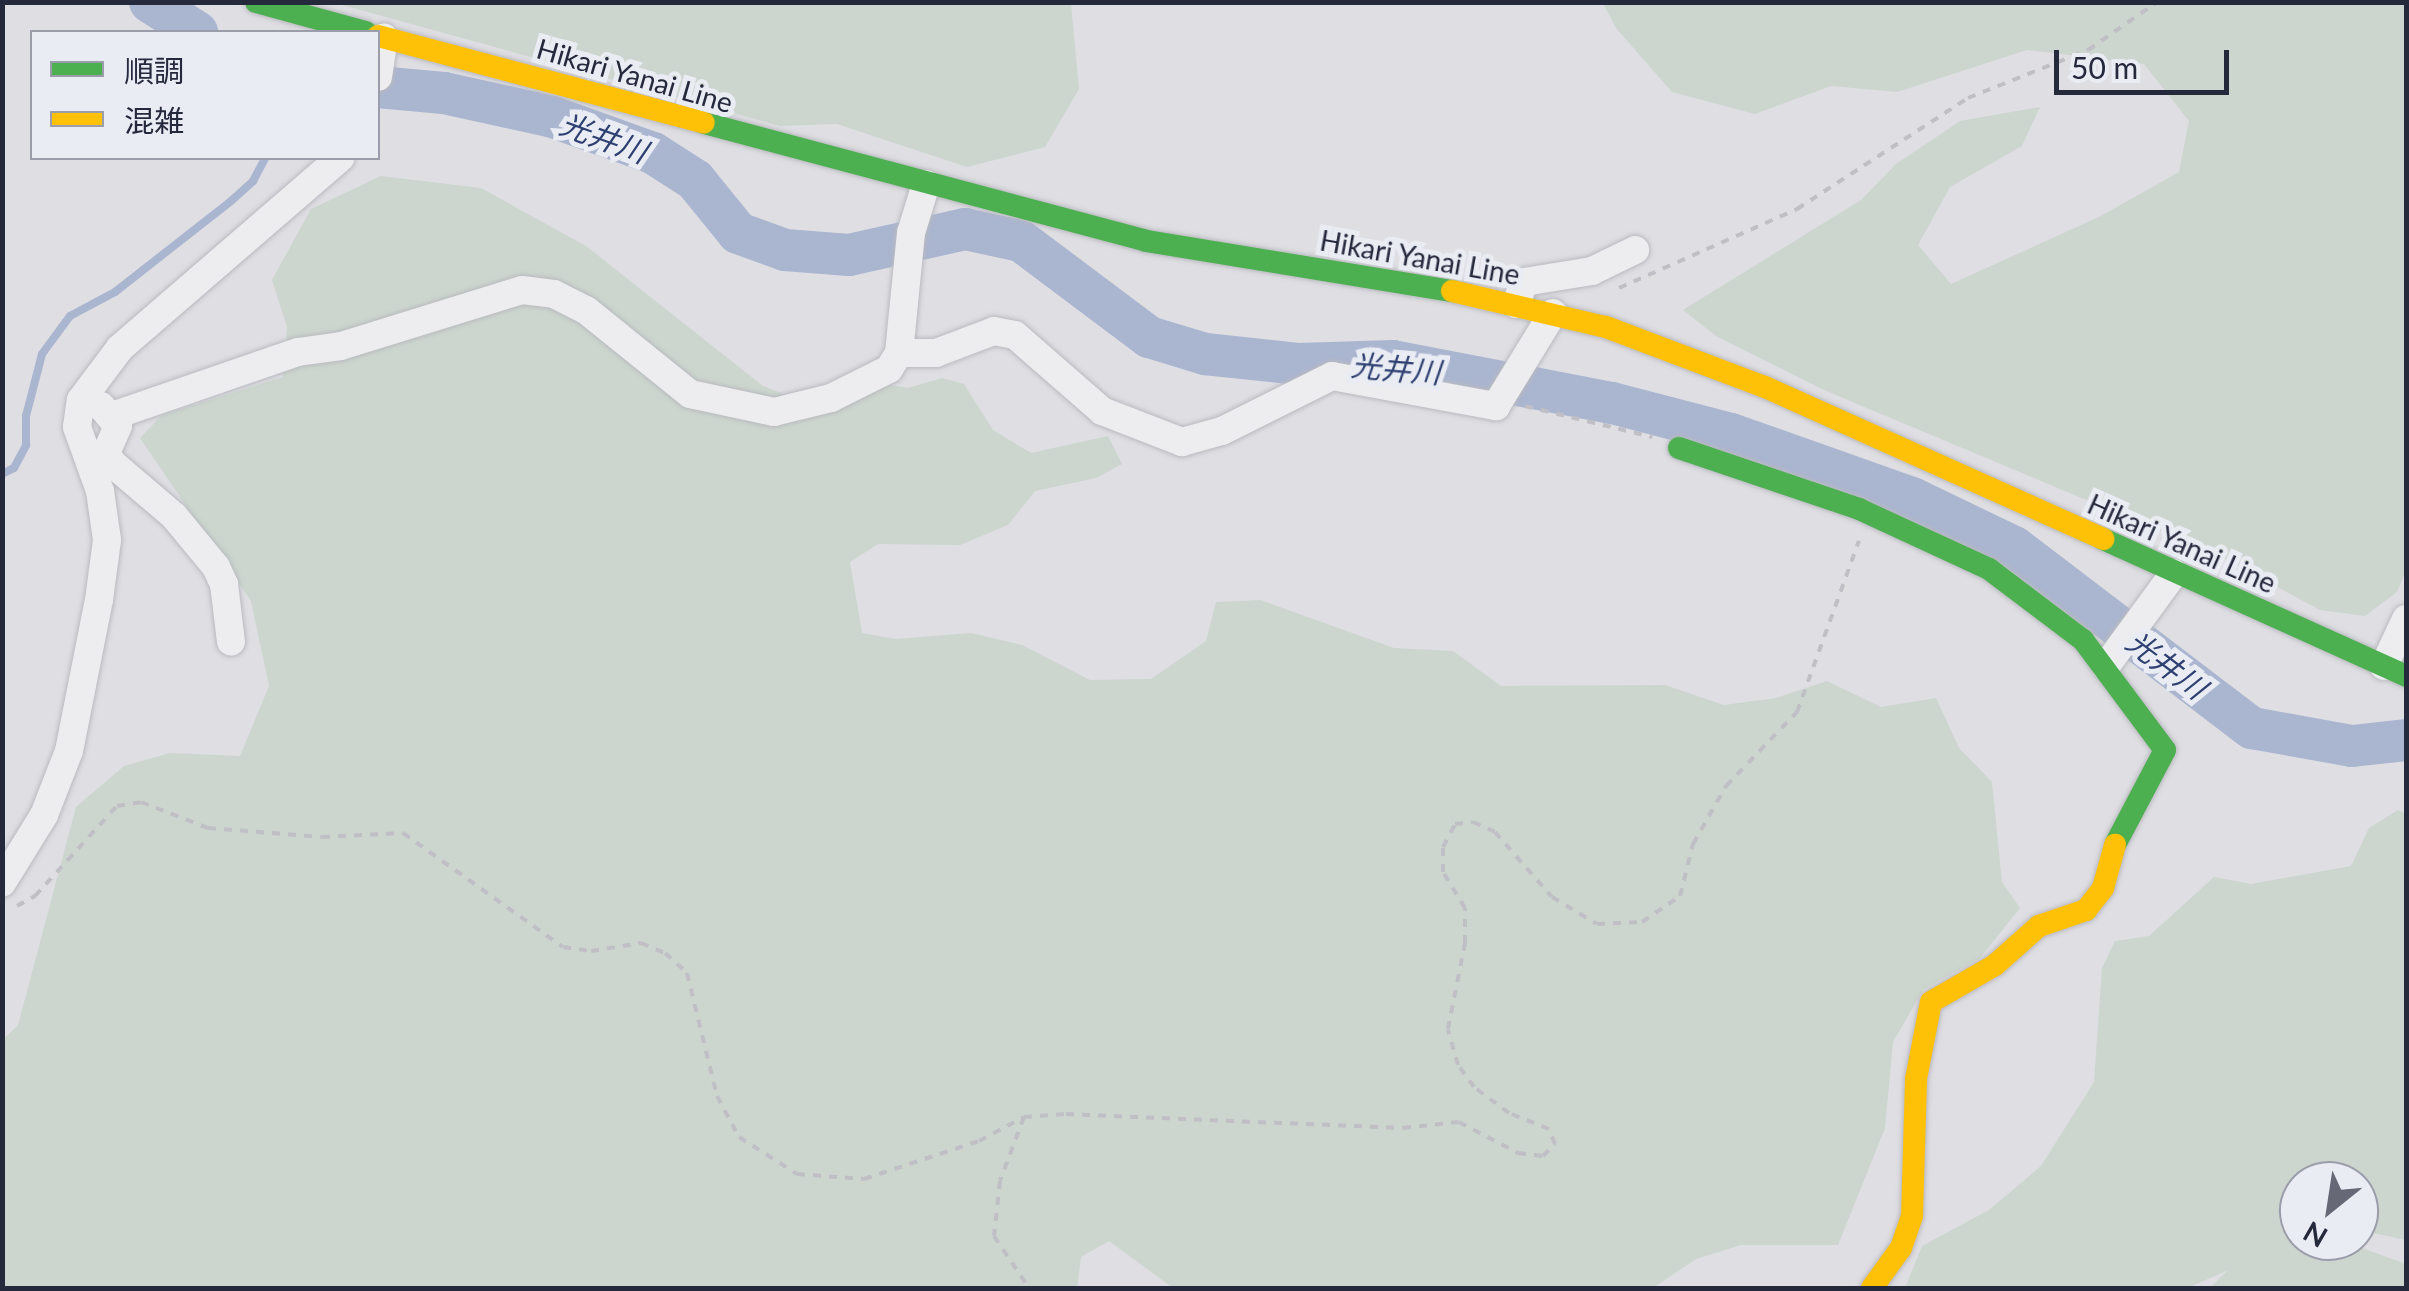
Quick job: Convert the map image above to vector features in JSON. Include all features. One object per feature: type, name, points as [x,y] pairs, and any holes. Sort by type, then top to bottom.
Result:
[{"type":"main road","name":"Hikari Yanai Line","points":[[256,2],[358,30]]},
{"type":"main road","name":"Hikari Yanai Line","points":[[380,36],[1146,241],[1553,313],[1765,387],[2395,671]]},
{"type":"main road","points":[[1679,448],[1870,514],[1989,569],[2053,613],[2112,662],[2165,750],[2120,829],[2103,888],[2086,910],[2038,926],[1995,965],[1931,1002],[1916,1079],[1912,1216],[1901,1248],[1872,1288]]},
{"type":"street","points":[[2,883],[44,816],[68,751],[100,600],[107,540],[100,491],[78,427],[81,400],[120,348],[338,160]]},
{"type":"street","points":[[81,400],[116,415],[298,352],[377,336],[522,290],[554,294],[586,310],[690,394],[726,406],[774,412],[832,398],[889,369],[900,353],[909,247],[926,184]]},
{"type":"street","points":[[1516,304],[1524,282],[1592,271],[1635,250]]},
{"type":"street","points":[[900,353],[936,353],[994,331],[1015,335],[1102,411],[1182,442],[1222,432],[1332,376],[1496,406],[1553,313]]},
{"type":"street","points":[[116,415],[118,426],[106,453],[174,516],[216,567],[224,584],[232,642]]},
{"type":"street","points":[[2112,662],[2174,573]]},
{"type":"street","points":[[2395,671],[2406,619]]},
{"type":"path","points":[[1592,271],[1608,287],[1628,288],[1797,209],[1968,98],[2088,50],[2157,2]]},
{"type":"path","points":[[1502,399],[1679,448]]},
{"type":"path","points":[[2,906],[35,896],[117,806],[141,802],[208,828],[322,837],[403,834],[564,947],[591,951],[641,943],[665,953],[688,973],[717,1096],[739,1137],[797,1174],[864,1179],[979,1141],[1024,1118],[1402,1128],[1459,1122],[1518,1152],[1543,1156],[1555,1144],[1550,1130],[1509,1112],[1474,1087],[1458,1065],[1448,1030],[1465,944],[1465,908],[1443,872],[1443,846],[1455,824],[1472,822],[1494,832],[1552,897],[1598,924],[1642,922],[1680,896],[1693,844],[1726,786],[1797,712],[1820,635],[1870,514]]},
{"type":"path","points":[[1024,1118],[1000,1181],[994,1236],[1029,1288]]},
{"type":"shaded area","points":[[335,3],[1071,3],[1079,89],[1045,147],[967,167],[837,124],[780,126]]},
{"type":"shaded area","points":[[1603,3],[2406,3],[2406,571],[2397,592],[2365,616],[2320,610],[2220,556],[1824,390],[1716,336],[1683,310],[1861,200],[1896,164],[1960,121],[2040,107],[2022,146],[1950,187],[1918,245],[1951,284],[2099,217],[2179,172],[2189,121],[2144,64],[2027,50],[1897,92],[1831,86],[1755,114],[1672,92],[1616,28]]},
{"type":"shaded area","points":[[381,176],[481,188],[586,246],[763,386],[824,409],[884,384],[908,388],[942,378],[964,384],[993,430],[1031,453],[1108,436],[1122,464],[1096,478],[1035,491],[1008,525],[960,545],[878,544],[850,562],[862,633],[896,639],[971,633],[1022,645],[1090,680],[1151,679],[1206,641],[1216,602],[1260,600],[1394,648],[1453,651],[1501,686],[1665,685],[1724,705],[1776,698],[1827,681],[1881,707],[1936,698],[1959,748],[1992,782],[2002,882],[2020,908],[1980,958],[1923,990],[1893,1042],[1885,1128],[1838,1245],[1741,1245],[1696,1259],[1653,1288],[1173,1288],[1109,1241],[1081,1257],[1077,1288],[3,1288],[2,1041],[18,1025],[76,807],[124,766],[170,753],[240,756],[269,686],[251,601],[140,438],[162,415],[283,377],[287,327],[272,280],[311,209]]},
{"type":"shaded area","points":[[2398,810],[2406,814],[2406,1240],[2379,1234],[2379,1161],[2279,1161],[2279,1261],[2379,1261],[2379,1254],[2406,1264],[2406,1288],[2210,1288],[2228,1270],[2188,1288],[1905,1288],[1922,1246],[1989,1210],[2041,1166],[2094,1082],[2102,968],[2115,941],[2149,936],[2214,877],[2251,884],[2351,866],[2369,828]]},
{"type":"waterway","name":"光井川","points":[[150,2],[194,30]]},
{"type":"waterway","name":"光井川","points":[[380,87],[444,93],[553,117],[653,153],[695,180],[738,233],[785,250],[849,255],[965,229],[1021,241],[1149,337],[1205,354],[1299,364],[1393,361],[1612,403],[1731,434],[1912,498],[2014,547],[2252,728],[2352,746],[2406,740]]},
{"type":"waterway","points":[[2,474],[14,468],[26,445],[26,416],[42,354],[70,316],[115,292],[231,201],[253,181],[264,160]]},
{"type":"traffic: fast","points":[[256,2],[359,30]]},
{"type":"traffic: fast","points":[[704,123],[1146,241],[1452,291]]},
{"type":"traffic: fast","points":[[1679,448],[1859,509],[1989,569],[2083,640],[2165,750],[2115,845]]},
{"type":"traffic: fast","points":[[2103,539],[2406,676]]},
{"type":"traffic: slow","points":[[380,37],[704,123]]},
{"type":"traffic: slow","points":[[1452,291],[1606,327],[1765,387],[2103,539]]},
{"type":"traffic: slow","points":[[1872,1288],[1901,1248],[1912,1216],[1916,1079],[1931,1002],[1995,965],[2039,926],[2086,910],[2103,888],[2115,845]]}]
